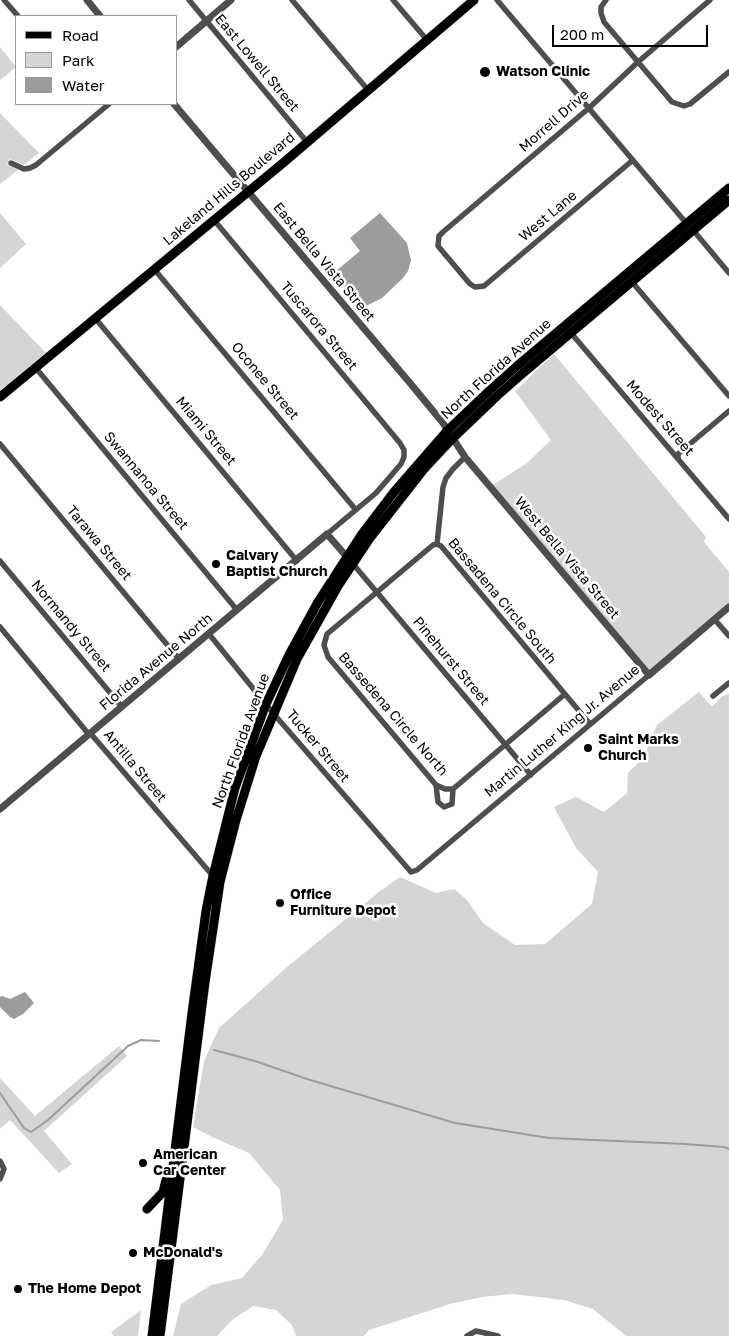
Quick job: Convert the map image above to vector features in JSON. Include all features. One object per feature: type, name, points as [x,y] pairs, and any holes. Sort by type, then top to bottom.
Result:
[{"type":"main road","name":"Lakeland Hills Boulevard","points":[[0,397],[249,191],[474,0]]},
{"type":"main road","points":[[690,227],[723,199],[729,189]]},
{"type":"main road","name":"North Florida Avenue","points":[[172,1210],[175,1150],[190,1022],[213,876],[221,840],[235,788],[266,704],[304,628],[350,560],[450,435],[488,391],[608,290],[690,227],[729,200]]},
{"type":"main road","name":"North Florida Avenue","points":[[450,435],[635,279],[690,227]]},
{"type":"main road","points":[[571,333],[570,328],[600,302],[608,290]]},
{"type":"main road","name":"North Florida Avenue","points":[[172,1210],[190,1100],[214,921],[224,865],[236,820],[256,756],[289,675],[338,586],[350,560]]},
{"type":"main road","points":[[214,921],[212,908],[224,845],[221,840]]},
{"type":"main road","points":[[201,1014],[198,1010],[198,1004],[204,951],[202,941]]},
{"type":"main road","points":[[190,1022],[194,1028],[188,1083],[190,1100]]},
{"type":"main road","points":[[147,1209],[161,1196],[165,1189],[168,1163],[175,1150]]},
{"type":"main road","points":[[152,1336],[172,1210]]},
{"type":"main road","points":[[160,1336],[172,1210]]},
{"type":"street","points":[[4,0],[17,15]]},
{"type":"street","points":[[87,0],[99,15]]},
{"type":"street","name":"East Lowell Street","points":[[189,0],[307,142]]},
{"type":"street","points":[[178,45],[231,0]]},
{"type":"street","points":[[292,0],[368,90]]},
{"type":"street","points":[[393,0],[427,40]]},
{"type":"street","points":[[497,0],[729,273]]},
{"type":"street","points":[[606,0],[601,7],[602,18],[672,102],[684,106],[690,104],[729,72]]},
{"type":"street","name":"Morrell Drive","points":[[477,287],[470,284],[440,249],[437,240],[443,232],[589,108],[638,62],[710,0]]},
{"type":"street","points":[[11,163],[24,169],[36,165],[108,105]]},
{"type":"street","name":"East Bella Vista Street","points":[[175,105],[415,389],[442,423],[465,457]]},
{"type":"street","name":"West Lane","points":[[477,287],[484,286],[633,160]]},
{"type":"street","name":"Tuscarora Street","points":[[214,220],[400,442],[404,450],[401,464],[376,493],[356,510]]},
{"type":"street","name":"Oconee Street","points":[[154,269],[356,510]]},
{"type":"street","points":[[635,279],[729,396]]},
{"type":"street","name":"Miami Street","points":[[95,318],[297,561]]},
{"type":"street","name":"Modest Street","points":[[571,333],[729,518]]},
{"type":"street","name":"Swannanoa Street","points":[[35,367],[237,610]]},
{"type":"street","points":[[678,458],[678,454],[729,411]]},
{"type":"street","name":"Tarawa Street","points":[[0,444],[179,659]]},
{"type":"street","name":"Bassadena Circle South","points":[[465,457],[446,478],[443,487],[437,544],[441,546],[590,724]]},
{"type":"street","name":"West Bella Vista Street","points":[[465,457],[649,675]]},
{"type":"street","points":[[327,534],[356,510]]},
{"type":"street","name":"Florida Avenue North","points":[[0,809],[327,534]]},
{"type":"street","name":"Pinehurst Street","points":[[327,534],[531,775]]},
{"type":"street","points":[[377,592],[433,545],[437,544]]},
{"type":"street","name":"Normandy Street","points":[[0,561],[122,707]]},
{"type":"street","name":"Bassedena Circle North","points":[[377,592],[327,634],[324,642],[325,652],[436,785],[445,789],[453,789]]},
{"type":"street","name":"Martin Luther King Jr. Avenue","points":[[411,872],[417,870],[729,608]]},
{"type":"street","points":[[715,620],[729,636]]},
{"type":"street","name":"Antilla Street","points":[[0,627],[86,730],[213,876]]},
{"type":"street","name":"Tucker Street","points":[[209,634],[406,869],[411,872]]},
{"type":"street","points":[[713,696],[729,683]]},
{"type":"street","points":[[436,785],[438,802],[444,807],[452,804],[453,789],[565,694]]},
{"type":"street","points":[[0,1161],[4,1169],[0,1180]]},
{"type":"street","points":[[467,1336],[476,1331],[498,1336]]},
{"type":"green space","points":[[0,47],[15,68],[0,80]]},
{"type":"green space","points":[[0,113],[39,153],[24,165],[10,159],[7,164],[18,170],[0,184]]},
{"type":"green space","points":[[0,213],[26,244],[0,268]]},
{"type":"green space","points":[[0,305],[47,354],[0,394]]},
{"type":"green space","points":[[554,354],[706,537],[704,542],[729,572],[729,604],[649,671],[493,485],[527,463],[551,440],[515,391]]},
{"type":"green space","points":[[699,692],[712,707],[722,696],[729,694],[729,1336],[626,1336],[593,1309],[564,1300],[512,1294],[482,1297],[450,1304],[369,1330],[364,1336],[296,1336],[292,1325],[276,1310],[253,1306],[232,1320],[217,1336],[173,1336],[181,1304],[211,1285],[242,1278],[262,1255],[283,1220],[280,1190],[249,1153],[193,1127],[204,1061],[219,1028],[287,967],[400,877],[436,893],[454,889],[467,900],[483,923],[515,945],[545,944],[592,904],[598,872],[576,848],[554,807],[576,797],[604,812],[627,793],[628,773],[644,757],[657,725]]},
{"type":"green space","points":[[119,1046],[127,1056],[44,1131],[72,1164],[59,1173],[10,1120],[0,1129],[0,1078],[35,1116]]},
{"type":"green space","points":[[141,1310],[138,1336],[114,1336],[111,1332]]},
{"type":"water","points":[[380,213],[407,243],[411,260],[408,271],[403,278],[382,298],[360,309],[331,275],[360,251],[350,238]]},
{"type":"water","points":[[25,992],[34,1003],[23,1014],[14,1019],[0,1007],[0,997],[10,999]]},
{"type":"waterway","points":[[0,1093],[24,1128],[31,1132],[48,1120],[128,1046],[141,1040],[159,1041]]},
{"type":"waterway","points":[[214,1050],[455,1123],[549,1138],[685,1144],[729,1149]]},
{"type":"place","name":"Watson Clinic","points":[[485,72]]},
{"type":"place","name":"Calvary Baptist Church","points":[[216,564]]},
{"type":"place","name":"Saint Marks Church","points":[[588,748]]},
{"type":"place","name":"Office Furniture Depot","points":[[280,903]]},
{"type":"place","name":"American Car Center","points":[[143,1163]]},
{"type":"place","name":"McDonald's","points":[[133,1253]]},
{"type":"place","name":"The Home Depot","points":[[18,1289]]}]
